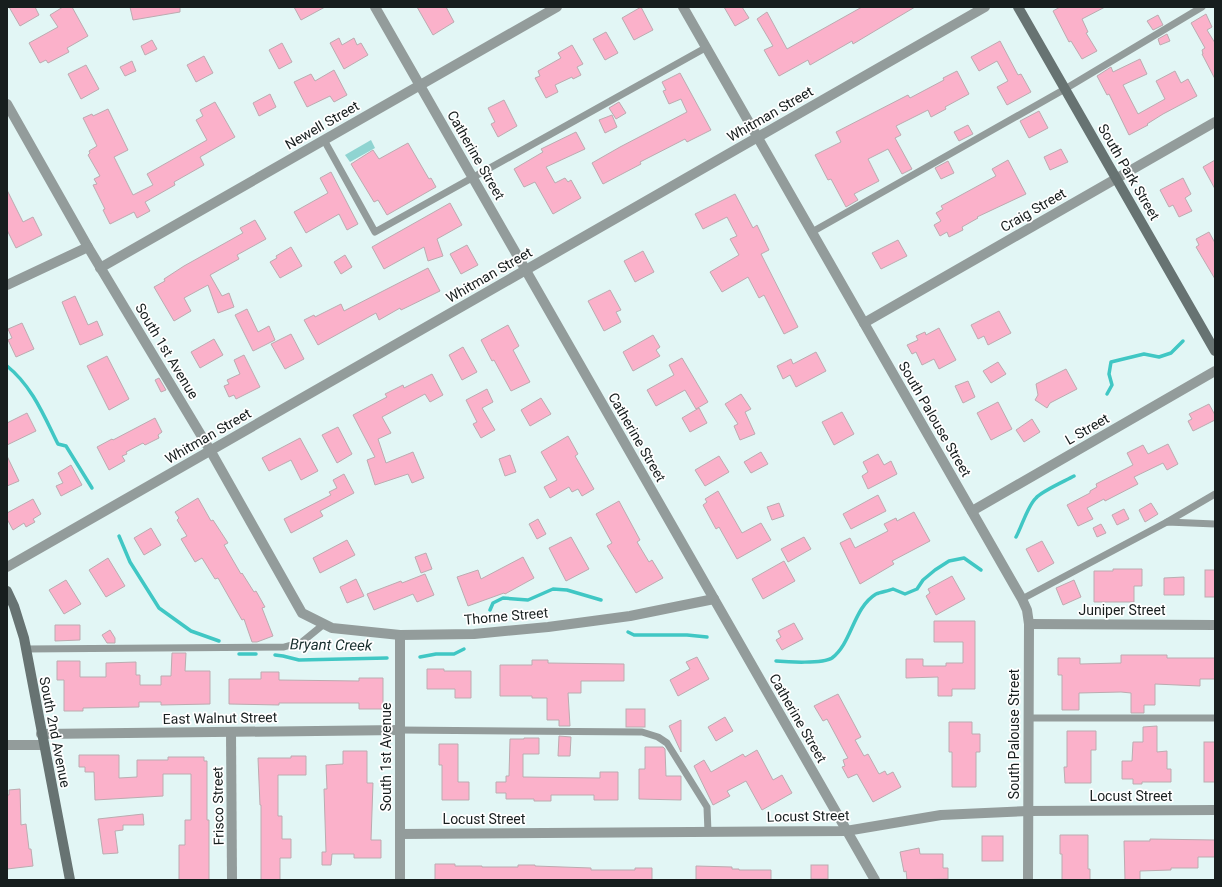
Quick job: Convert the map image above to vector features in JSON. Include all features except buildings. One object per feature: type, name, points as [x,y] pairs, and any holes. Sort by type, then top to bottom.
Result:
[{"type":"main road","name":"South Park Street","points":[[1018,7],[1215,351]]},
{"type":"main road","name":"South 2nd Avenue","points":[[7,591],[14,606],[24,638],[43,745],[70,880]]},
{"type":"street","name":"Catherine Street","points":[[375,7],[875,880]]},
{"type":"street","name":"Newell Street","points":[[100,268],[557,7]]},
{"type":"street","name":"South Palouse Street","points":[[683,7],[972,511],[1027,610],[1029,624],[1028,880]]},
{"type":"street","name":"Whitman Street","points":[[7,566],[985,7]]},
{"type":"street","name":"South 1st Avenue","points":[[7,104],[100,268],[210,450],[302,614]]},
{"type":"street","name":"Craig Street","points":[[864,323],[1215,122]]},
{"type":"street","points":[[7,285],[88,247]]},
{"type":"street","name":"L Street","points":[[972,511],[1215,371]]},
{"type":"street","name":"Thorne Street","points":[[302,614],[332,628],[400,635],[474,634],[630,616],[714,599]]},
{"type":"street","name":"Juniper Street","points":[[1029,624],[1215,625]]},
{"type":"street","name":"South 1st Avenue","points":[[400,635],[400,880]]},
{"type":"street","name":"East Walnut Street","points":[[41,734],[400,730]]},
{"type":"street","name":"Frisco Street","points":[[231,732],[232,880]]},
{"type":"street","points":[[7,745],[43,745]]},
{"type":"street","name":"Locust Street","points":[[400,834],[846,831],[941,815],[1028,811],[1215,810]]},
{"type":"lane","points":[[812,232],[1065,89],[1202,7]]},
{"type":"lane","points":[[324,140],[375,232],[707,47]]},
{"type":"lane","points":[[1022,599],[1167,522],[1215,494]]},
{"type":"lane","points":[[1167,522],[1215,524]]},
{"type":"lane","points":[[26,649],[284,646],[302,642],[324,624]]},
{"type":"lane","points":[[1029,718],[1215,718]]},
{"type":"lane","points":[[400,730],[642,732],[658,737],[667,743],[707,807],[708,832]]},
{"type":"shaded area","points":[[371,140],[375,148],[350,162],[345,155]]},
{"type":"waterway","name":"Bryant Creek","points":[[1107,394],[1112,385],[1109,374],[1111,362],[1144,354],[1159,357],[1171,353],[1183,341]]},
{"type":"waterway","name":"Bryant Creek","points":[[7,366],[24,383],[37,402],[58,444],[66,446],[92,488]]},
{"type":"waterway","name":"Bryant Creek","points":[[1016,537],[1033,501],[1048,489],[1074,476]]},
{"type":"waterway","name":"Bryant Creek","points":[[119,536],[130,562],[159,608],[191,631],[219,641]]},
{"type":"waterway","name":"Bryant Creek","points":[[776,661],[813,662],[832,658],[839,652],[844,644],[857,616],[868,600],[876,594],[893,589],[905,594],[917,589],[923,580],[949,561],[964,558],[981,570]]},
{"type":"waterway","name":"Bryant Creek","points":[[490,610],[493,603],[503,598],[528,600],[553,589],[567,590],[601,600]]},
{"type":"waterway","name":"Bryant Creek","points":[[628,632],[634,635],[687,635],[707,637]]},
{"type":"waterway","name":"Bryant Creek","points":[[420,657],[436,654],[454,654],[464,649]]},
{"type":"waterway","name":"Bryant Creek","points":[[239,654],[256,654]]},
{"type":"waterway","name":"Bryant Creek","points":[[275,655],[299,660],[387,658]]}]
